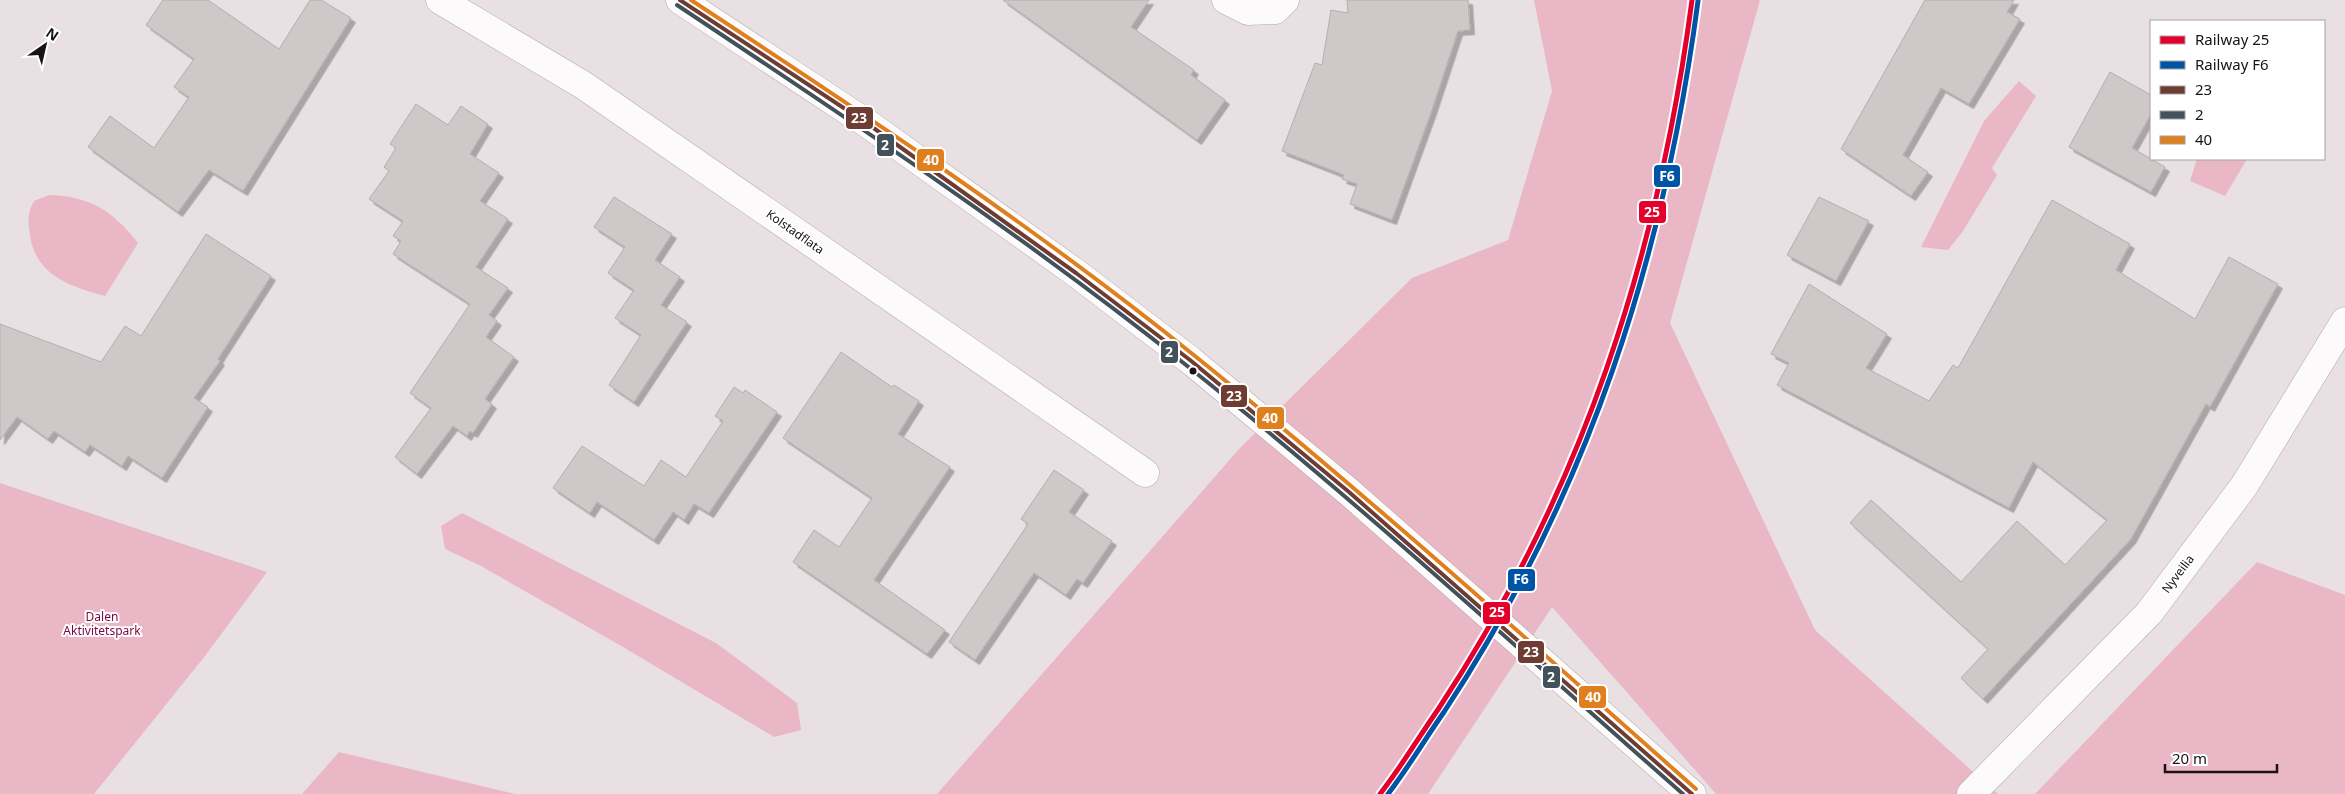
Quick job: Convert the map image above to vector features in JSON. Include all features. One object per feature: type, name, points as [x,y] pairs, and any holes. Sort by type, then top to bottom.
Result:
[{"type":"street","name":"Kolstadflata","points":[[440,0],[583,85],[1145,474]]},
{"type":"street","points":[[680,0],[868,124],[1076,273],[1190,360],[1350,492],[1692,794]]},
{"type":"street","points":[[1226,0],[1248,11],[1275,10],[1285,0]]},
{"type":"street","name":"Nyveilia","points":[[1970,794],[2149,613],[2244,486],[2345,321]]},
{"type":"green space","points":[[1534,0],[1760,0],[1670,323],[1815,630],[1998,794],[1716,794],[1552,607],[1428,794],[937,794],[1240,448],[1412,278],[1508,240],[1552,91]]},
{"type":"green space","points":[[2019,81],[2036,96],[1992,168],[1997,175],[1963,231],[1948,250],[1921,247],[1984,121]]},
{"type":"green space","points":[[2197,160],[2246,160],[2225,196],[2190,181]]},
{"type":"green space","points":[[49,195],[77,198],[100,207],[119,222],[138,243],[105,296],[80,288],[57,277],[47,270],[39,260],[33,249],[29,214],[34,201]]},
{"type":"green space","name":"Dalen Aktivitetspark","points":[[0,483],[267,572],[205,656],[94,794],[0,794]]},
{"type":"green space","points":[[462,513],[716,643],[797,703],[801,730],[774,737],[623,647],[481,566],[445,549],[441,526]]},
{"type":"green space","points":[[2257,562],[2345,595],[2345,794],[2035,794]]},
{"type":"green space","points":[[339,752],[515,794],[302,794]]},
{"type":"building","points":[[163,0],[208,0],[279,49],[310,0],[321,0],[351,18],[243,191],[209,170],[178,212],[88,147],[110,116],[154,148],[189,97],[174,87],[194,59],[146,25]]},
{"type":"building","points":[[1003,0],[1149,0],[1131,27],[1194,70],[1191,75],[1225,100],[1197,140]]},
{"type":"building","points":[[1347,0],[1468,0],[1470,30],[1458,31],[1392,220],[1350,204],[1357,184],[1342,179],[1344,175],[1282,151],[1315,63],[1322,65],[1331,10],[1348,13]]},
{"type":"building","points":[[1925,0],[2014,0],[2007,12],[2020,19],[1969,104],[1941,88],[1903,155],[1928,172],[1911,196],[1841,149]]},
{"type":"building","points":[[2110,72],[2150,94],[2150,116],[2132,148],[2165,167],[2151,192],[2069,147]]},
{"type":"building","points":[[416,104],[448,125],[461,106],[488,124],[470,154],[499,173],[480,201],[508,219],[476,267],[508,288],[489,315],[497,321],[486,337],[514,357],[485,399],[492,404],[473,433],[470,431],[467,436],[453,426],[417,474],[395,457],[431,408],[410,393],[470,304],[393,254],[401,241],[393,236],[403,221],[369,199],[389,171],[384,167],[396,148],[390,144]]},
{"type":"building","points":[[614,197],[672,234],[655,260],[680,277],[661,305],[687,322],[634,402],[609,385],[641,335],[615,318],[634,290],[608,273],[625,247],[594,227]]},
{"type":"building","points":[[1819,197],[1869,221],[1836,281],[1787,255]]},
{"type":"building","points":[[2052,200],[2130,244],[2116,270],[2195,319],[2229,257],[2278,284],[2210,407],[2206,404],[2131,539],[1983,699],[1961,678],[1988,649],[1850,523],[1871,500],[1961,582],[2017,521],[2065,565],[2107,520],[2033,462],[2009,508],[1777,385],[1789,363],[1771,354],[1809,284],[1887,334],[1866,368],[1929,401],[1953,365],[1958,368]]},
{"type":"building","points":[[206,234],[271,276],[218,359],[220,361],[194,398],[208,407],[162,478],[128,456],[122,466],[90,445],[85,452],[54,431],[48,439],[17,417],[0,440],[0,324],[101,362],[125,326],[141,336]]},
{"type":"building","points":[[841,352],[892,387],[894,385],[919,401],[898,434],[950,467],[874,580],[945,630],[927,654],[793,562],[814,530],[839,547],[872,498],[783,438]]},
{"type":"building","points":[[734,387],[743,393],[745,390],[777,412],[709,513],[694,504],[684,520],[673,512],[654,540],[597,502],[590,513],[553,488],[582,446],[644,486],[661,460],[686,477],[723,421],[715,416]]},
{"type":"building","points":[[1054,470],[1084,490],[1069,512],[1112,541],[1083,583],[1077,579],[1066,595],[1034,573],[975,660],[949,642],[1028,524],[1021,519]]},
{"type":"rail line","name":"25","points":[[1380,794],[1403,763],[1490,626],[1534,542],[1573,456],[1606,369],[1635,280],[1658,189],[1677,95],[1692,0]]},
{"type":"rail line","name":"F6","points":[[1388,794],[1444,712],[1495,629],[1540,545],[1579,459],[1612,371],[1641,282],[1664,190],[1683,97],[1698,1]]},
{"type":"transit line","name":"23","points":[[680,0],[868,124],[1076,273],[1190,360],[1349,492],[1692,794]]},
{"type":"transit line","name":"40","points":[[691,0],[948,172],[1011,216],[1134,308],[1323,462],[1696,789]]},
{"type":"transit line","name":"2","points":[[677,5],[871,135],[999,224],[1186,365],[1313,469],[1683,794]]}]
